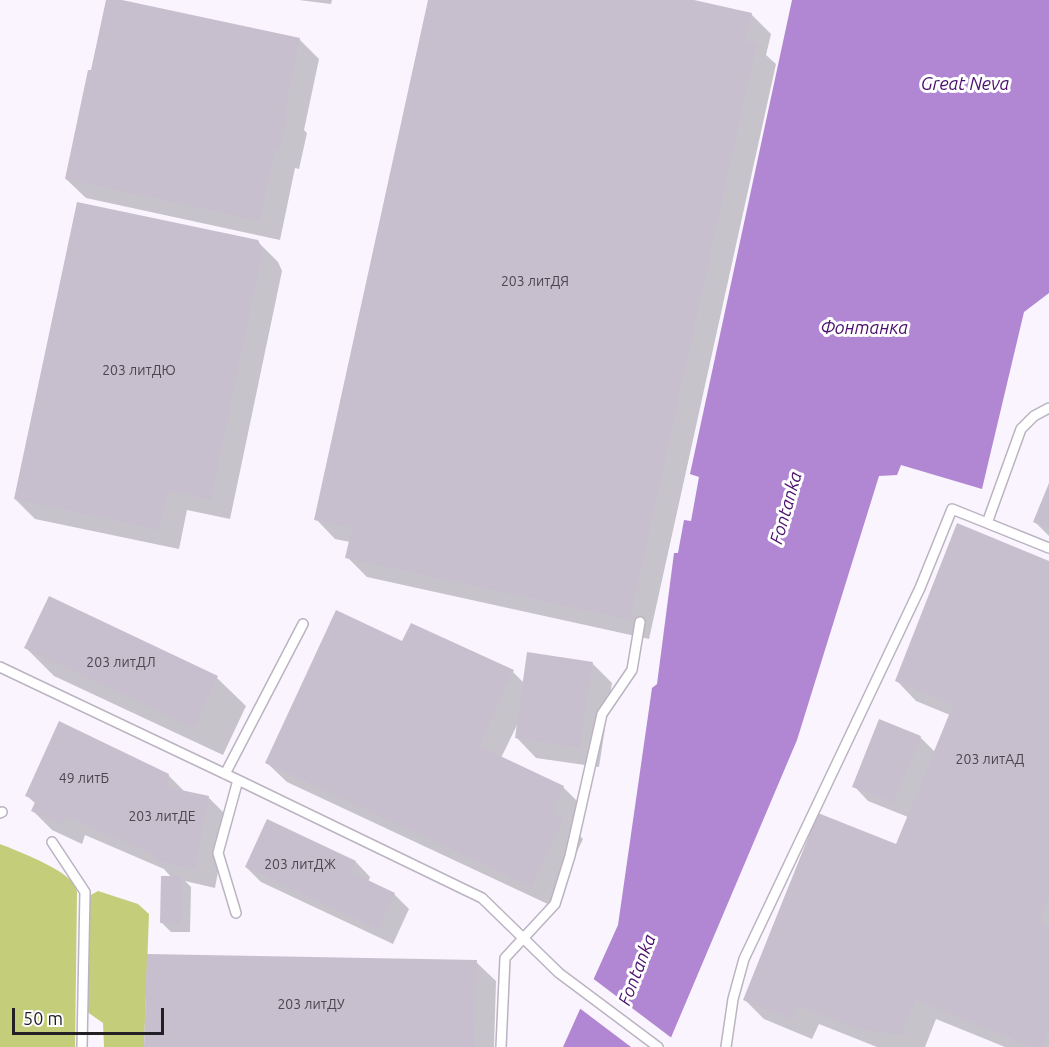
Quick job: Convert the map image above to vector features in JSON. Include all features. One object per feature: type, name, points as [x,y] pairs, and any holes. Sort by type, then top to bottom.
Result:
[{"type":"lane","points":[[987,523],[1022,429],[1034,416],[1049,408]]},
{"type":"lane","points":[[726,1047],[733,999],[744,959],[920,588],[952,509],[1049,548]]},
{"type":"lane","points":[[501,1047],[505,958],[555,904],[570,856],[602,714],[632,670],[640,622]]},
{"type":"lane","points":[[225,774],[303,624]]},
{"type":"lane","points":[[0,667],[482,898],[559,973],[658,1047]]},
{"type":"lane","points":[[236,913],[218,853],[238,780]]},
{"type":"lane","points":[[52,842],[85,892],[82,1047]]},
{"type":"green space","points":[[0,844],[39,860],[67,877],[77,890],[75,1047],[0,1047]]},
{"type":"green space","points":[[98,891],[138,904],[149,914],[144,1047],[104,1047],[103,1023],[86,1011],[89,896]]},
{"type":"water","name":"Фонтанка","points":[[792,0],[1049,0],[1049,293],[1024,312],[982,489],[901,465],[897,475],[879,476],[797,740],[667,1047],[563,1047],[618,925],[652,688],[657,684],[674,553],[678,553],[684,520],[691,521],[699,477],[690,474]]},
{"type":"pier","points":[[591,977],[673,1039],[670,1047],[631,1047],[578,1007]]},
{"type":"building","points":[[106,0],[122,0],[300,38],[280,150],[275,149],[260,221],[65,179],[88,70],[91,70]]},
{"type":"building","points":[[428,0],[694,0],[752,13],[746,40],[757,43],[630,620],[345,558],[352,528],[314,520]]},
{"type":"building","points":[[77,202],[258,240],[263,250],[211,500],[168,491],[159,530],[14,499]]},
{"type":"building","points":[[1049,483],[1049,529],[1033,522]]},
{"type":"building","points":[[957,523],[1049,561],[1049,897],[1039,922],[1049,927],[1049,1031],[1042,1047],[1032,1047],[916,1000],[902,1035],[858,1029],[799,1006],[792,1020],[743,1000],[818,813],[896,844],[953,705],[895,681]]},
{"type":"building","points":[[49,596],[218,676],[194,728],[24,648]]},
{"type":"building","points":[[336,610],[402,641],[411,623],[514,670],[479,746],[564,786],[552,813],[564,818],[532,887],[265,763]]},
{"type":"building","points":[[527,652],[593,662],[580,748],[515,738]]},
{"type":"building","points":[[879,719],[921,736],[894,803],[852,787]]},
{"type":"building","points":[[59,721],[169,774],[167,787],[209,796],[195,869],[152,860],[153,855],[66,816],[62,825],[31,811],[36,800],[25,796]]},
{"type":"building","points":[[267,819],[356,861],[351,872],[395,893],[378,930],[245,867]]},
{"type":"building","points":[[161,876],[182,876],[181,923],[160,923]]},
{"type":"building","points":[[147,954],[477,960],[475,1047],[144,1047]]},
{"type":"water label","name":"Great Neva","points":[[965,84]]},
{"type":"water label","name":"Fontanka","points":[[786,508]]},
{"type":"water label","name":"Fontanka","points":[[637,970]]}]
